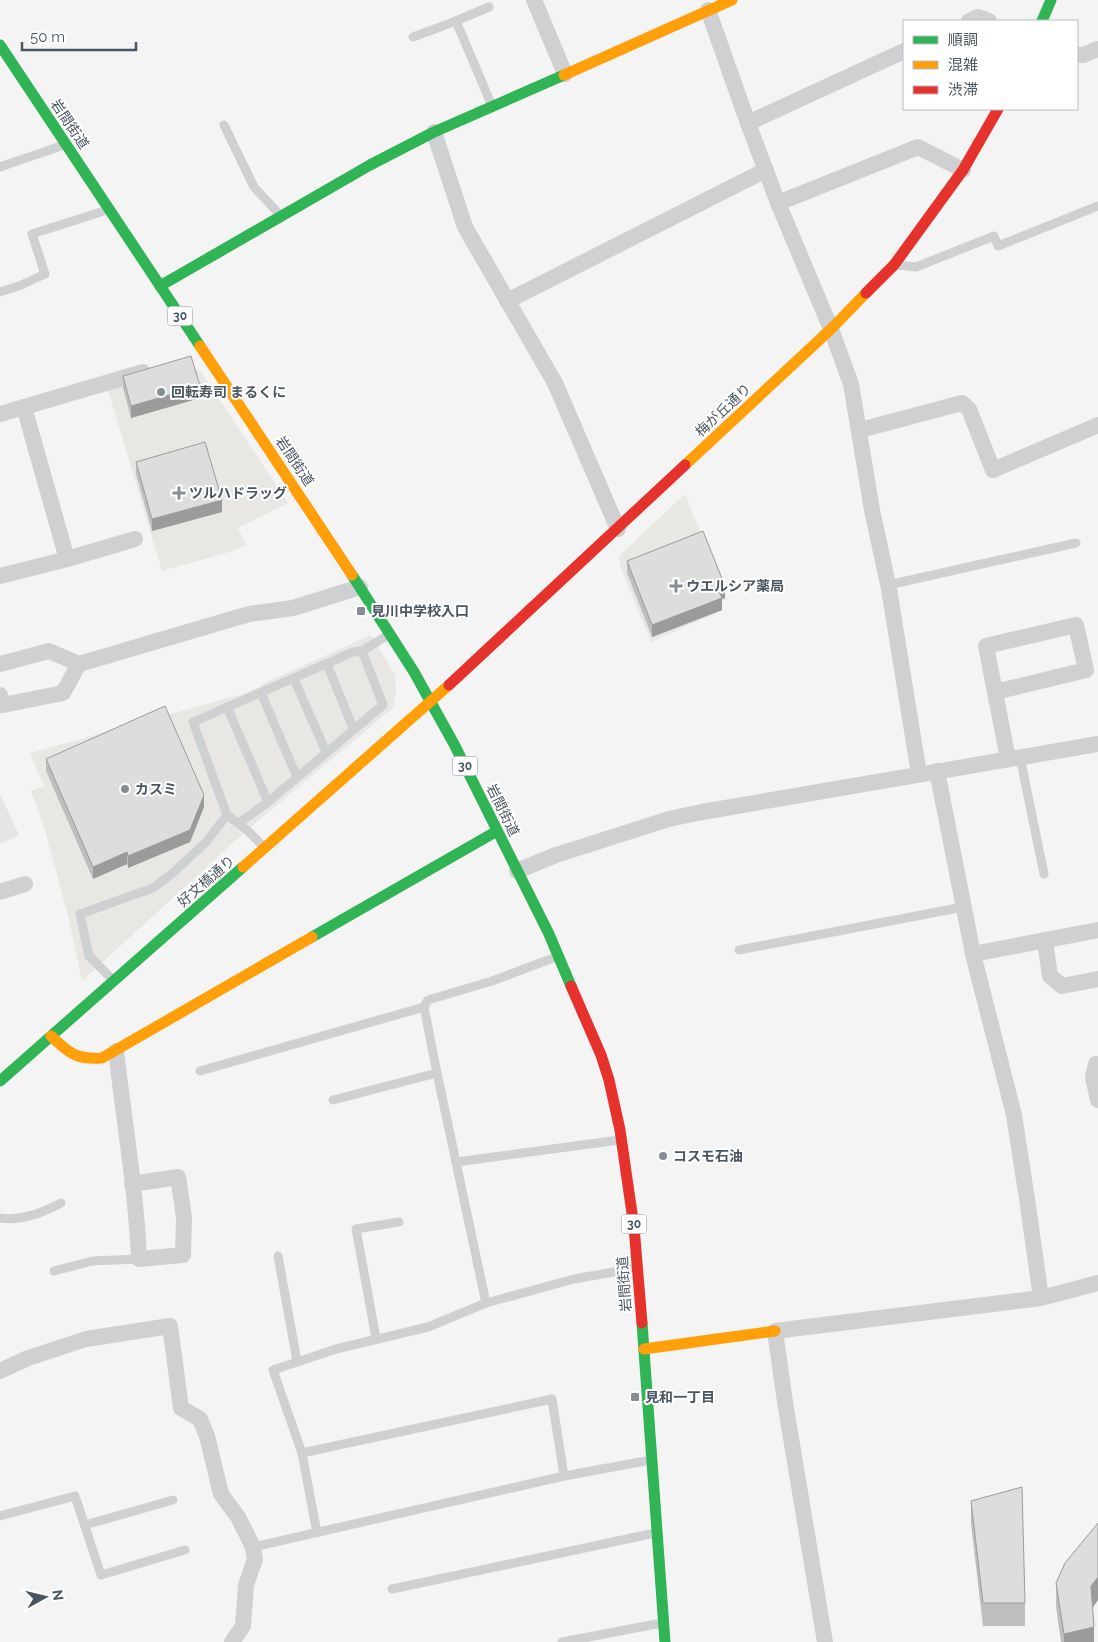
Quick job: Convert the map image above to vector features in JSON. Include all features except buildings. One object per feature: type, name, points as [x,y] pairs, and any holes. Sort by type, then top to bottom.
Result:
[{"type":"street","points":[[534,0],[565,74]]},
{"type":"street","points":[[160,286],[370,165],[434,132],[732,0]]},
{"type":"street","points":[[1042,20],[1051,0]]},
{"type":"street","points":[[708,10],[778,203],[832,329],[851,384],[872,510],[888,585],[919,774]]},
{"type":"street","points":[[971,20],[978,17],[987,20]]},
{"type":"street","name":"岩間街道","points":[[0,45],[8,67],[66,144],[360,587],[431,702],[559,956],[601,1055],[609,1080],[621,1139],[634,1227],[665,1642]]},
{"type":"street","points":[[1078,55],[1098,49]]},
{"type":"street","points":[[748,123],[903,51]]},
{"type":"street","name":"梅が丘通り","points":[[431,702],[832,329],[894,265],[963,170],[997,110]]},
{"type":"street","points":[[434,132],[465,227],[554,383],[618,529]]},
{"type":"street","points":[[778,203],[918,147],[963,170]]},
{"type":"street","points":[[507,301],[766,170]]},
{"type":"street","points":[[186,360],[205,354]]},
{"type":"street","points":[[0,414],[158,368]]},
{"type":"street","points":[[860,430],[962,403],[969,409],[992,470],[1098,425]]},
{"type":"street","points":[[24,407],[67,559]]},
{"type":"street","points":[[0,576],[135,539]]},
{"type":"street","points":[[0,664],[48,651],[79,664],[249,614],[293,608],[360,587]]},
{"type":"street","points":[[995,692],[1086,670],[1076,625],[986,646],[995,692],[1014,758]]},
{"type":"street","points":[[0,695],[3,705],[62,693],[79,664]]},
{"type":"street","name":"好文橋通り","points":[[0,1081],[431,702]]},
{"type":"street","points":[[516,871],[556,855],[669,819],[1098,744]]},
{"type":"street","points":[[937,771],[973,954],[1014,1116],[1028,1199],[1040,1298]]},
{"type":"street","points":[[51,1036],[72,1056],[87,1059],[102,1058],[116,1052],[497,831]]},
{"type":"street","points":[[0,892],[25,884]]},
{"type":"street","points":[[973,954],[1098,930]]},
{"type":"street","points":[[1045,941],[1050,976],[1062,986],[1098,979]]},
{"type":"street","points":[[116,1052],[132,1184],[138,1227],[139,1259],[183,1255],[184,1217],[178,1177],[132,1184]]},
{"type":"street","points":[[1098,1064],[1096,1064],[1093,1078],[1098,1100]]},
{"type":"street","points":[[644,1349],[1040,1298],[1098,1284]]},
{"type":"street","points":[[0,1371],[28,1358],[86,1339],[170,1326],[181,1408],[200,1419],[207,1436],[221,1494],[238,1517],[253,1546],[255,1559],[246,1586],[243,1626],[232,1642]]},
{"type":"street","points":[[775,1331],[825,1642]]},
{"type":"lane","points":[[413,37],[489,7]]},
{"type":"lane","points":[[456,21],[492,106]]},
{"type":"lane","points":[[224,124],[254,187],[280,216]]},
{"type":"lane","points":[[0,167],[66,144]]},
{"type":"lane","points":[[894,265],[916,267],[994,236],[998,246],[1098,206]]},
{"type":"lane","points":[[0,292],[45,274],[32,234],[109,209]]},
{"type":"lane","points":[[888,585],[1076,543]]},
{"type":"lane","points":[[265,849],[239,823],[227,815],[193,722],[353,652],[362,651],[390,634]]},
{"type":"lane","points":[[239,823],[268,802],[383,705],[362,651]]},
{"type":"lane","points":[[326,664],[354,728]]},
{"type":"lane","points":[[294,679],[326,752]]},
{"type":"lane","points":[[261,693],[297,776]]},
{"type":"lane","points":[[227,707],[268,802]]},
{"type":"lane","points":[[1014,758],[1044,874]]},
{"type":"lane","points":[[114,981],[89,956],[80,914],[153,888],[174,872],[206,842],[227,815]]},
{"type":"lane","points":[[739,950],[964,907]]},
{"type":"lane","points":[[486,1303],[424,1007],[428,1000],[492,981],[559,956]]},
{"type":"lane","points":[[200,1071],[424,1007]]},
{"type":"lane","points":[[333,1100],[437,1073]]},
{"type":"lane","points":[[456,1162],[621,1139]]},
{"type":"lane","points":[[0,1218],[12,1220],[43,1212],[61,1203]]},
{"type":"lane","points":[[376,1338],[356,1229],[399,1222]]},
{"type":"lane","points":[[278,1256],[297,1361]]},
{"type":"lane","points":[[54,1271],[92,1261],[139,1259]]},
{"type":"lane","points":[[316,1533],[302,1453],[273,1370],[376,1338],[428,1327],[486,1303],[574,1279],[638,1268]]},
{"type":"lane","points":[[302,1453],[552,1399],[564,1476]]},
{"type":"lane","points":[[253,1546],[564,1476],[651,1460]]},
{"type":"lane","points":[[0,1516],[75,1496],[101,1575],[185,1550]]},
{"type":"lane","points":[[84,1525],[173,1500]]},
{"type":"lane","points":[[392,1589],[657,1532]]},
{"type":"lane","points":[[562,1642],[664,1623]]},
{"type":"shaded area","points":[[191,365],[201,372],[288,503],[238,528],[246,545],[236,550],[162,571],[108,390]]},
{"type":"shaded area","name":"ウエルシア薬局","points":[[685,494],[727,599],[720,602],[723,610],[651,642],[620,566],[619,556]]},
{"type":"shaded area","points":[[371,635],[395,675],[396,691],[393,708],[247,830],[82,981],[69,920],[45,830],[31,791],[44,786],[30,753],[250,692],[269,681]]},
{"type":"shaded area","points":[[0,794],[19,835],[0,844]]},
{"type":"traffic: fast","points":[[1042,20],[1051,0]]},
{"type":"traffic: fast","points":[[0,45],[200,346]]},
{"type":"traffic: fast","points":[[160,286],[370,165],[434,132],[564,75]]},
{"type":"traffic: fast","points":[[352,575],[414,672],[454,744],[549,934],[571,986]]},
{"type":"traffic: fast","points":[[312,937],[497,831]]},
{"type":"traffic: fast","points":[[0,1081],[243,867]]},
{"type":"traffic: fast","points":[[642,1323],[665,1642]]},
{"type":"traffic: slow","points":[[564,75],[732,0]]},
{"type":"traffic: slow","points":[[685,465],[831,329],[866,293]]},
{"type":"traffic: slow","points":[[200,346],[352,575]]},
{"type":"traffic: slow","points":[[243,867],[449,685]]},
{"type":"traffic: slow","points":[[51,1036],[74,1054],[86,1058],[102,1058],[312,937]]},
{"type":"traffic: slow","points":[[644,1349],[775,1331]]},
{"type":"traffic: jam","points":[[866,293],[894,265],[963,170],[997,110]]},
{"type":"traffic: jam","points":[[449,685],[685,465]]},
{"type":"traffic: jam","points":[[571,986],[601,1055],[609,1080],[620,1130],[634,1227],[642,1323]]},
{"type":"place","name":"回転寿司 まるくに","points":[[161,392]]},
{"type":"place","name":"ツルハドラッグ","points":[[179,493]]},
{"type":"place","name":"ウエルシア薬局","points":[[676,586]]},
{"type":"place","name":"見川中学校入口","points":[[361,611]]},
{"type":"place","name":"カスミ","points":[[125,789]]},
{"type":"place","name":"コスモ石油","points":[[663,1156]]},
{"type":"place","name":"見和一丁目","points":[[635,1397]]}]
